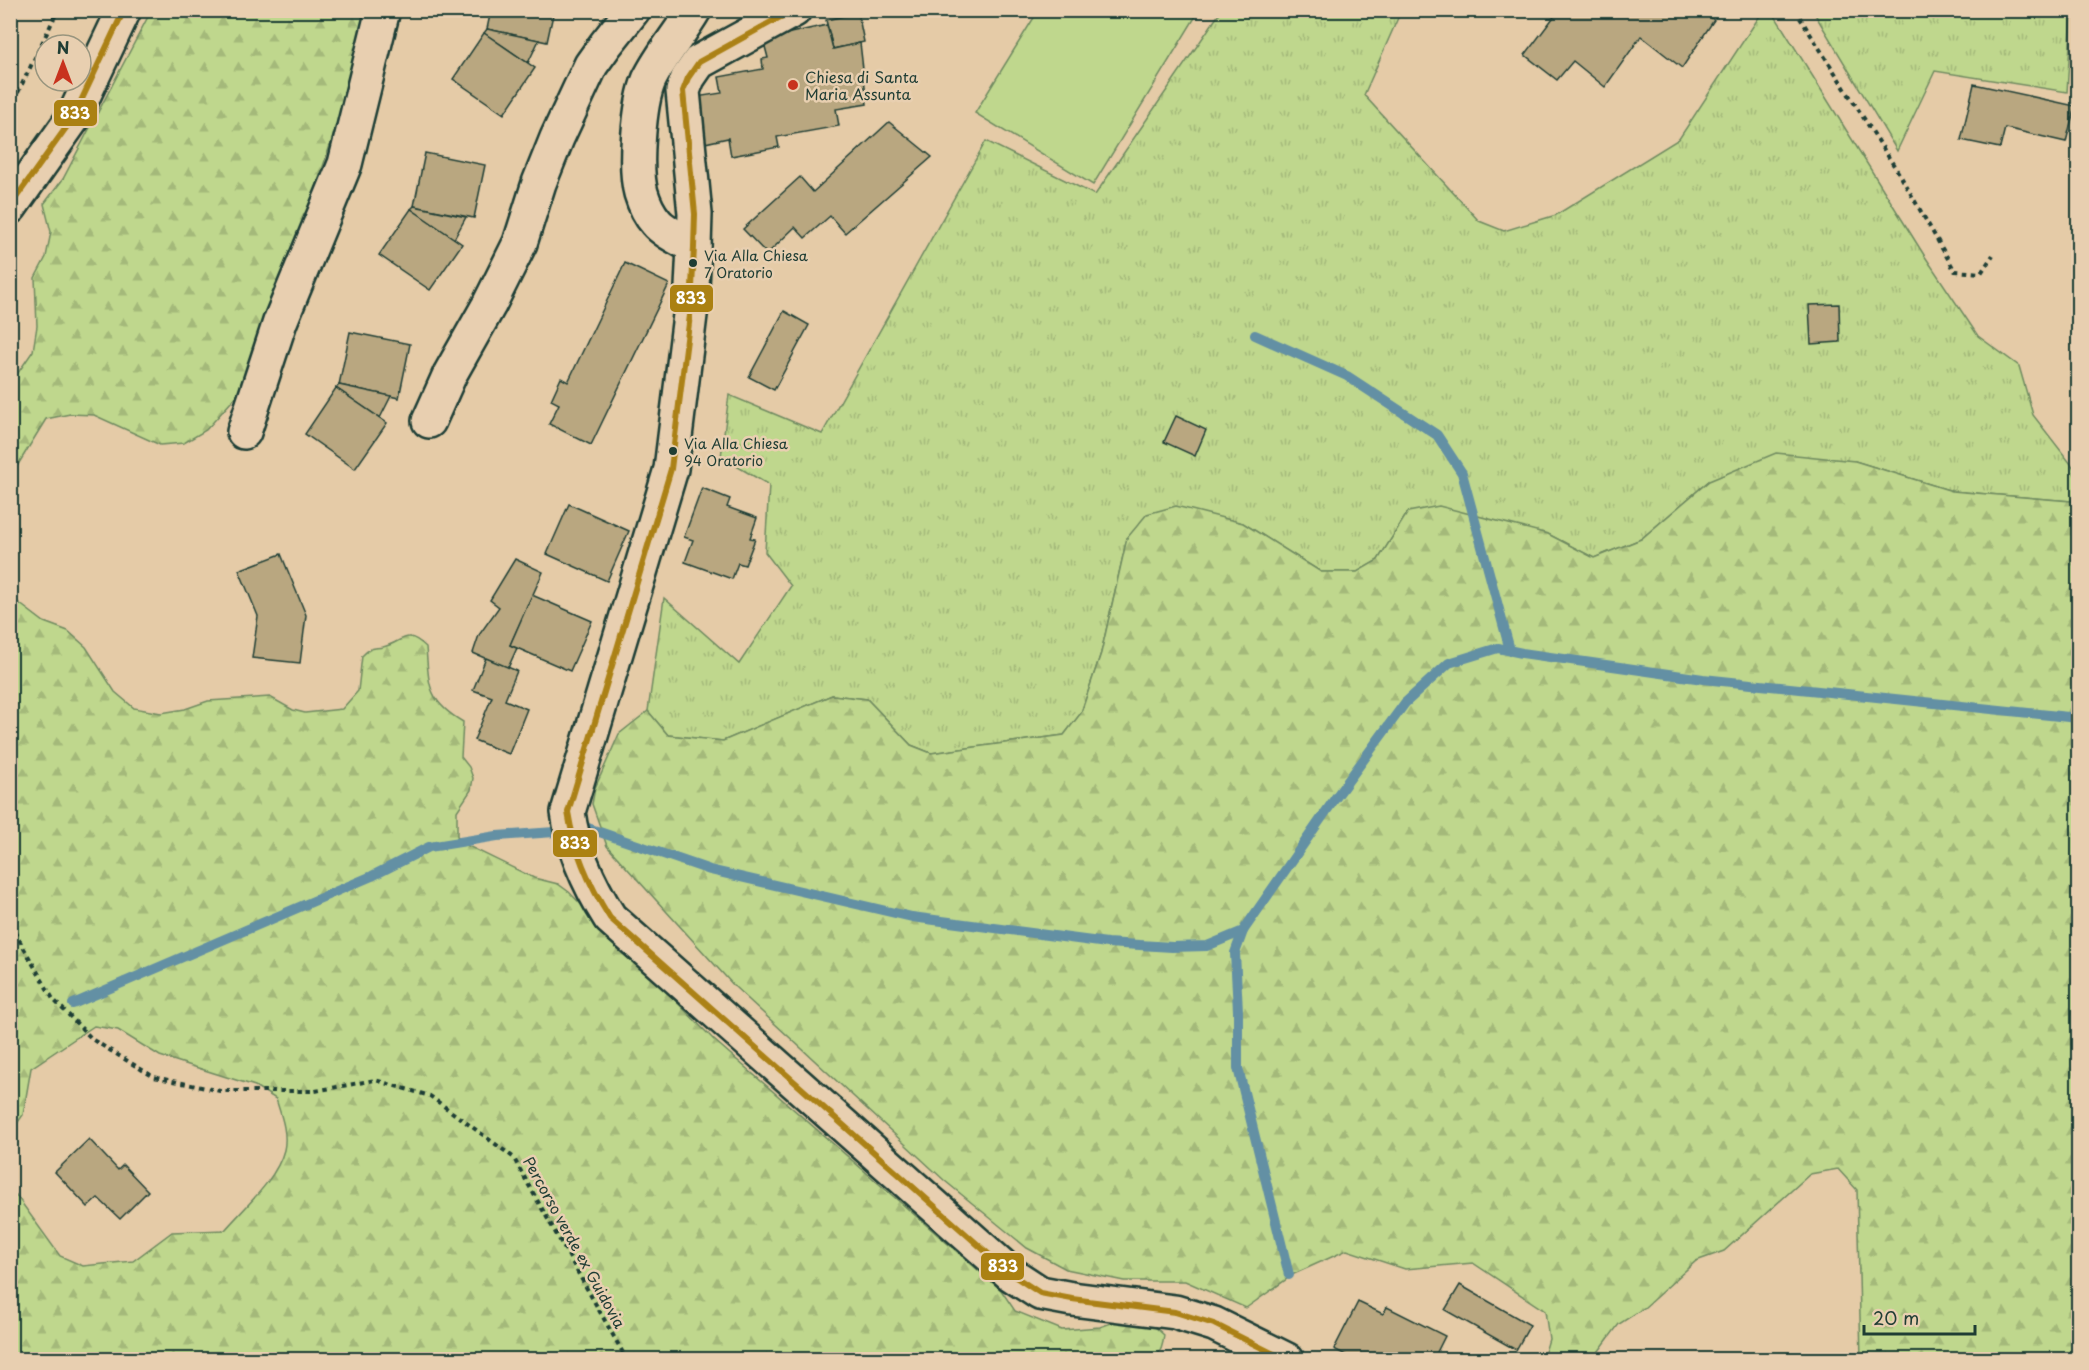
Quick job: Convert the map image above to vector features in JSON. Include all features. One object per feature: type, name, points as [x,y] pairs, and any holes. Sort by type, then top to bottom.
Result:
[{"type":"main road","points":[[10,207],[73,118],[124,10]]},
{"type":"main road","points":[[244,432],[280,322],[345,164],[383,10]]},
{"type":"main road","points":[[429,420],[450,374],[520,243],[539,183],[591,65],[633,10]]},
{"type":"main road","points":[[694,10],[649,81],[642,106],[638,165],[641,193],[647,209],[657,224],[694,247]]},
{"type":"main road","points":[[794,10],[699,62],[688,78],[683,91],[695,214],[694,247],[691,307],[671,469],[568,812],[571,835],[591,888],[610,918],[1011,1274],[1040,1293],[1175,1312],[1214,1323],[1287,1359]]},
{"type":"path","points":[[10,109],[58,10]]},
{"type":"path","points":[[1795,10],[1900,175],[1955,272],[1981,273],[1993,255]]},
{"type":"path","name":"Percorso verde ex Guidovia","points":[[10,924],[53,999],[93,1040],[154,1077],[220,1091],[315,1091],[375,1080],[430,1096],[513,1157],[627,1359]]},
{"type":"green space","points":[[151,11],[369,11],[353,76],[295,251],[240,392],[206,430],[184,443],[160,445],[94,415],[70,414],[46,419],[11,476],[11,383],[33,351],[37,326],[35,278],[46,257],[51,232],[44,204],[63,179]]},
{"type":"green space","points":[[1038,11],[1199,11],[1093,185],[975,113]]},
{"type":"green space","points":[[1221,11],[1401,11],[1364,95],[1479,221],[1504,231],[1556,215],[1679,139],[1763,11],[1772,11],[1924,255],[1978,336],[2019,366],[2033,415],[2078,473],[2078,488],[2071,501],[1952,491],[1855,461],[1709,481],[1641,539],[1594,558],[1548,534],[1408,512],[1378,560],[1358,572],[1321,572],[1243,523],[1127,538],[1101,653],[1081,713],[1064,735],[931,753],[911,745],[867,699],[832,695],[723,741],[668,735],[648,711],[664,598],[739,664],[791,586],[765,552],[769,485],[721,457],[729,395],[822,434],[986,141],[1095,195]]},
{"type":"green space","points":[[1813,11],[2072,11],[2067,92],[1935,71],[1897,151]]},
{"type":"green space","points":[[1776,453],[1855,461],[1952,491],[2078,503],[2078,1359],[1861,1359],[1857,1190],[1838,1169],[1810,1174],[1724,1251],[1696,1261],[1644,1308],[1619,1324],[1593,1359],[1543,1359],[1549,1339],[1545,1311],[1473,1263],[1405,1269],[1347,1250],[1294,1274],[1246,1308],[1185,1281],[1124,1281],[1066,1269],[1027,1248],[945,1181],[735,987],[607,846],[592,804],[595,788],[619,734],[648,711],[668,735],[723,741],[832,695],[867,699],[911,745],[931,753],[1064,735],[1081,713],[1101,653],[1127,538],[1147,514],[1176,506],[1243,523],[1321,572],[1357,572],[1378,560],[1408,512],[1439,506],[1548,534],[1594,558],[1641,539],[1709,481]]},
{"type":"green space","points":[[11,597],[44,622],[68,631],[86,647],[115,692],[134,708],[161,713],[185,709],[208,701],[270,697],[293,710],[305,713],[342,709],[358,691],[362,656],[365,653],[404,638],[409,637],[419,641],[426,647],[428,672],[436,699],[442,707],[463,722],[461,757],[469,767],[473,778],[471,790],[457,811],[457,836],[466,845],[534,878],[558,884],[569,892],[714,1040],[1001,1290],[1015,1311],[1062,1330],[1100,1327],[1114,1322],[1154,1326],[1164,1335],[1158,1354],[1154,1360],[11,1359],[11,1190],[60,1256],[83,1266],[133,1261],[172,1232],[225,1230],[259,1193],[274,1172],[284,1150],[285,1137],[276,1099],[255,1086],[160,1056],[118,1030],[94,1026],[31,1068],[23,1115],[11,1132]]},
{"type":"building","points":[[491,10],[554,10],[547,42],[487,29]]},
{"type":"building","points":[[1559,10],[1699,10],[1714,20],[1682,68],[1641,36],[1605,87],[1573,61],[1557,80],[1525,55]]},
{"type":"building","points":[[858,13],[864,42],[833,49],[826,20]]},
{"type":"building","name":"Chiesa di Santa Maria Assunta","points":[[827,25],[833,49],[860,43],[867,104],[836,109],[839,126],[777,137],[779,147],[731,156],[728,138],[705,143],[696,97],[722,93],[719,77],[763,69],[762,59],[768,58],[763,39]]},
{"type":"building","points":[[487,29],[539,40],[528,63],[484,33]]},
{"type":"building","points":[[484,33],[535,68],[504,114],[453,79]]},
{"type":"building","points":[[1974,84],[2075,106],[2066,142],[2005,128],[2000,148],[1961,140]]},
{"type":"building","points":[[889,122],[932,157],[845,233],[830,216],[805,238],[795,227],[767,254],[743,229],[800,177],[813,192]]},
{"type":"building","points":[[425,153],[485,165],[474,218],[414,206]]},
{"type":"building","points":[[414,206],[466,217],[454,239],[411,209]]},
{"type":"building","points":[[411,209],[462,244],[430,290],[379,255]]},
{"type":"building","points":[[625,263],[669,284],[591,445],[549,424],[559,404],[551,400],[561,378],[568,382]]},
{"type":"building","points":[[1839,304],[1840,342],[1811,344],[1809,305]]},
{"type":"building","points":[[784,311],[809,325],[774,390],[749,377]]},
{"type":"building","points":[[350,332],[410,344],[399,398],[339,385]]},
{"type":"building","points":[[339,385],[391,396],[380,418],[336,388]]},
{"type":"building","points":[[336,388],[387,423],[355,469],[305,434]]},
{"type":"building","points":[[1176,416],[1206,430],[1195,456],[1164,442]]},
{"type":"building","points":[[702,488],[730,499],[727,507],[757,518],[750,538],[755,539],[745,565],[738,563],[732,579],[685,562],[693,540],[684,537]]},
{"type":"building","points":[[569,504],[629,531],[607,581],[547,554]]},
{"type":"building","points":[[281,554],[306,615],[300,663],[252,658],[258,616],[239,570]]},
{"type":"building","points":[[515,559],[543,572],[510,645],[517,648],[508,668],[473,653],[479,635],[499,607],[490,600]]},
{"type":"building","points":[[532,595],[592,621],[570,671],[510,645]]},
{"type":"building","points":[[486,658],[517,671],[505,700],[527,709],[509,754],[474,740],[492,697],[473,690]]},
{"type":"building","points":[[89,1139],[118,1170],[123,1165],[148,1191],[120,1219],[98,1198],[88,1207],[55,1172]]},
{"type":"building","points":[[1460,1285],[1530,1325],[1516,1350],[1445,1310]]},
{"type":"building","points":[[1358,1302],[1383,1314],[1387,1307],[1445,1336],[1433,1360],[1355,1360],[1334,1349]]},
{"type":"waterway","points":[[1255,335],[1347,376],[1437,435],[1462,473],[1510,650]]},
{"type":"waterway","points":[[73,1004],[372,876],[429,847],[497,836],[555,832],[582,826],[710,870],[912,917],[1107,943],[1172,947],[1207,946],[1243,931],[1405,703],[1449,663],[1498,648],[1703,679],[2078,718]]},
{"type":"waterway","points":[[1243,931],[1235,953],[1238,1068],[1289,1275]]},
{"type":"transit line","name":"833","points":[[10,206],[73,118],[124,10]]},
{"type":"transit line","name":"833","points":[[793,10],[699,62],[688,78],[683,91],[695,214],[694,247],[691,307],[671,469],[568,812],[578,854],[595,893],[610,918],[1011,1274],[1040,1293],[1175,1312],[1214,1324],[1286,1360]]},
{"type":"place","name":"Chiesa di Santa Maria Assunta","points":[[793,85]]},
{"type":"place","name":"Via Alla Chiesa 7 Oratorio","points":[[693,263]]},
{"type":"place","name":"Via Alla Chiesa 94 Oratorio","points":[[673,451]]}]
